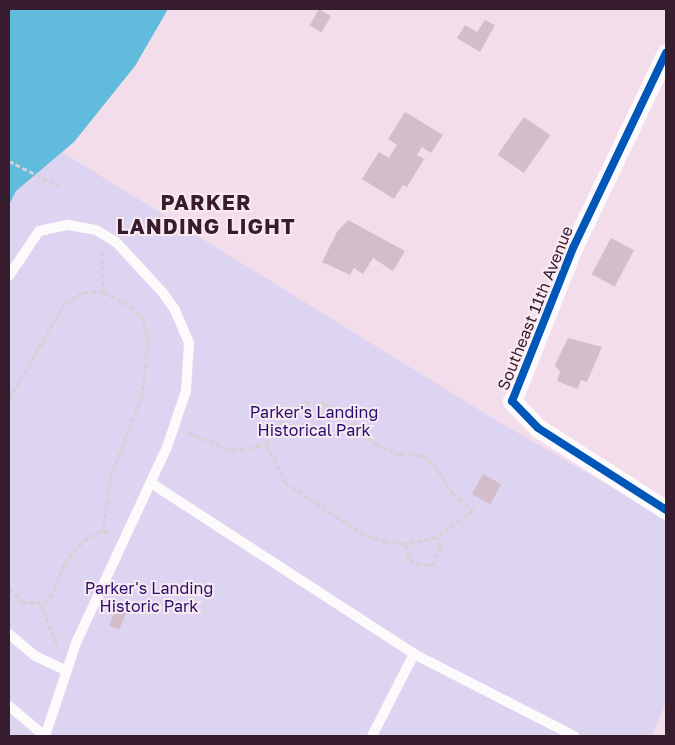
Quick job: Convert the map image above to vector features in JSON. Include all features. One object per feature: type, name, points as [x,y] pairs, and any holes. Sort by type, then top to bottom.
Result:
[{"type":"street","name":"Southeast 11th Avenue","points":[[666,53],[573,248],[512,401],[538,428],[666,510]]},
{"type":"lane","points":[[9,276],[39,232],[68,225],[96,230],[116,242],[158,287],[184,327],[189,343],[190,374],[174,426],[151,483],[122,541],[67,671],[45,736],[9,706]]},
{"type":"lane","points":[[151,483],[414,654],[574,736]]},
{"type":"lane","points":[[9,634],[35,656],[67,671]]},
{"type":"lane","points":[[372,736],[414,654]]},
{"type":"path","points":[[9,161],[59,186]]},
{"type":"path","points":[[102,292],[102,247],[106,236]]},
{"type":"path","points":[[9,399],[65,303],[83,292],[102,292],[131,306],[143,319],[148,340],[142,396],[111,476],[103,530]]},
{"type":"path","points":[[174,426],[232,450],[266,444],[288,412],[305,402],[318,403],[347,415],[375,444],[400,454],[421,455],[434,464],[454,493],[473,510],[436,537],[405,544],[386,542],[364,535],[286,483],[266,444]]},
{"type":"path","points":[[103,530],[122,541]]},
{"type":"path","points":[[41,604],[54,590],[64,564],[84,540],[103,530]]},
{"type":"path","points":[[405,544],[410,559],[417,564],[432,565],[441,547],[436,537]]},
{"type":"path","points":[[9,588],[22,602],[41,604]]},
{"type":"path","points":[[41,604],[67,671]]},
{"type":"green space","name":"Parker's Landing Historic Park","points":[[62,152],[489,416],[666,519],[666,703],[652,736],[9,736],[9,205],[16,191]]},
{"type":"water","points":[[9,9],[168,9],[135,66],[74,142],[16,191],[9,205]]},
{"type":"building","points":[[319,9],[331,16],[322,32],[310,25]]},
{"type":"building","points":[[485,20],[495,25],[480,52],[457,38],[465,25],[477,32]]},
{"type":"building","points":[[405,112],[443,135],[431,153],[422,147],[417,155],[424,159],[407,187],[403,185],[394,199],[362,179],[379,152],[389,158],[397,145],[388,139]]},
{"type":"building","points":[[524,117],[550,135],[524,173],[498,155]]},
{"type":"building","points":[[348,220],[405,251],[393,271],[373,258],[363,274],[354,268],[350,275],[322,262],[337,232]]},
{"type":"building","points":[[611,238],[634,250],[615,286],[592,274]]},
{"type":"building","points":[[568,338],[602,347],[587,382],[581,380],[577,389],[557,381],[560,372],[555,365]]},
{"type":"building","points":[[483,474],[501,484],[490,504],[472,494]]},
{"type":"building","points":[[117,606],[127,610],[119,630],[109,625]]},
{"type":"cycle path","points":[[666,53],[573,248],[512,401],[538,428],[666,510]]},
{"type":"district","name":"PARKER LANDING LIGHT","points":[[206,214]]},
{"type":"park label","name":"Parker's Landing Historical Park","points":[[314,421]]}]
